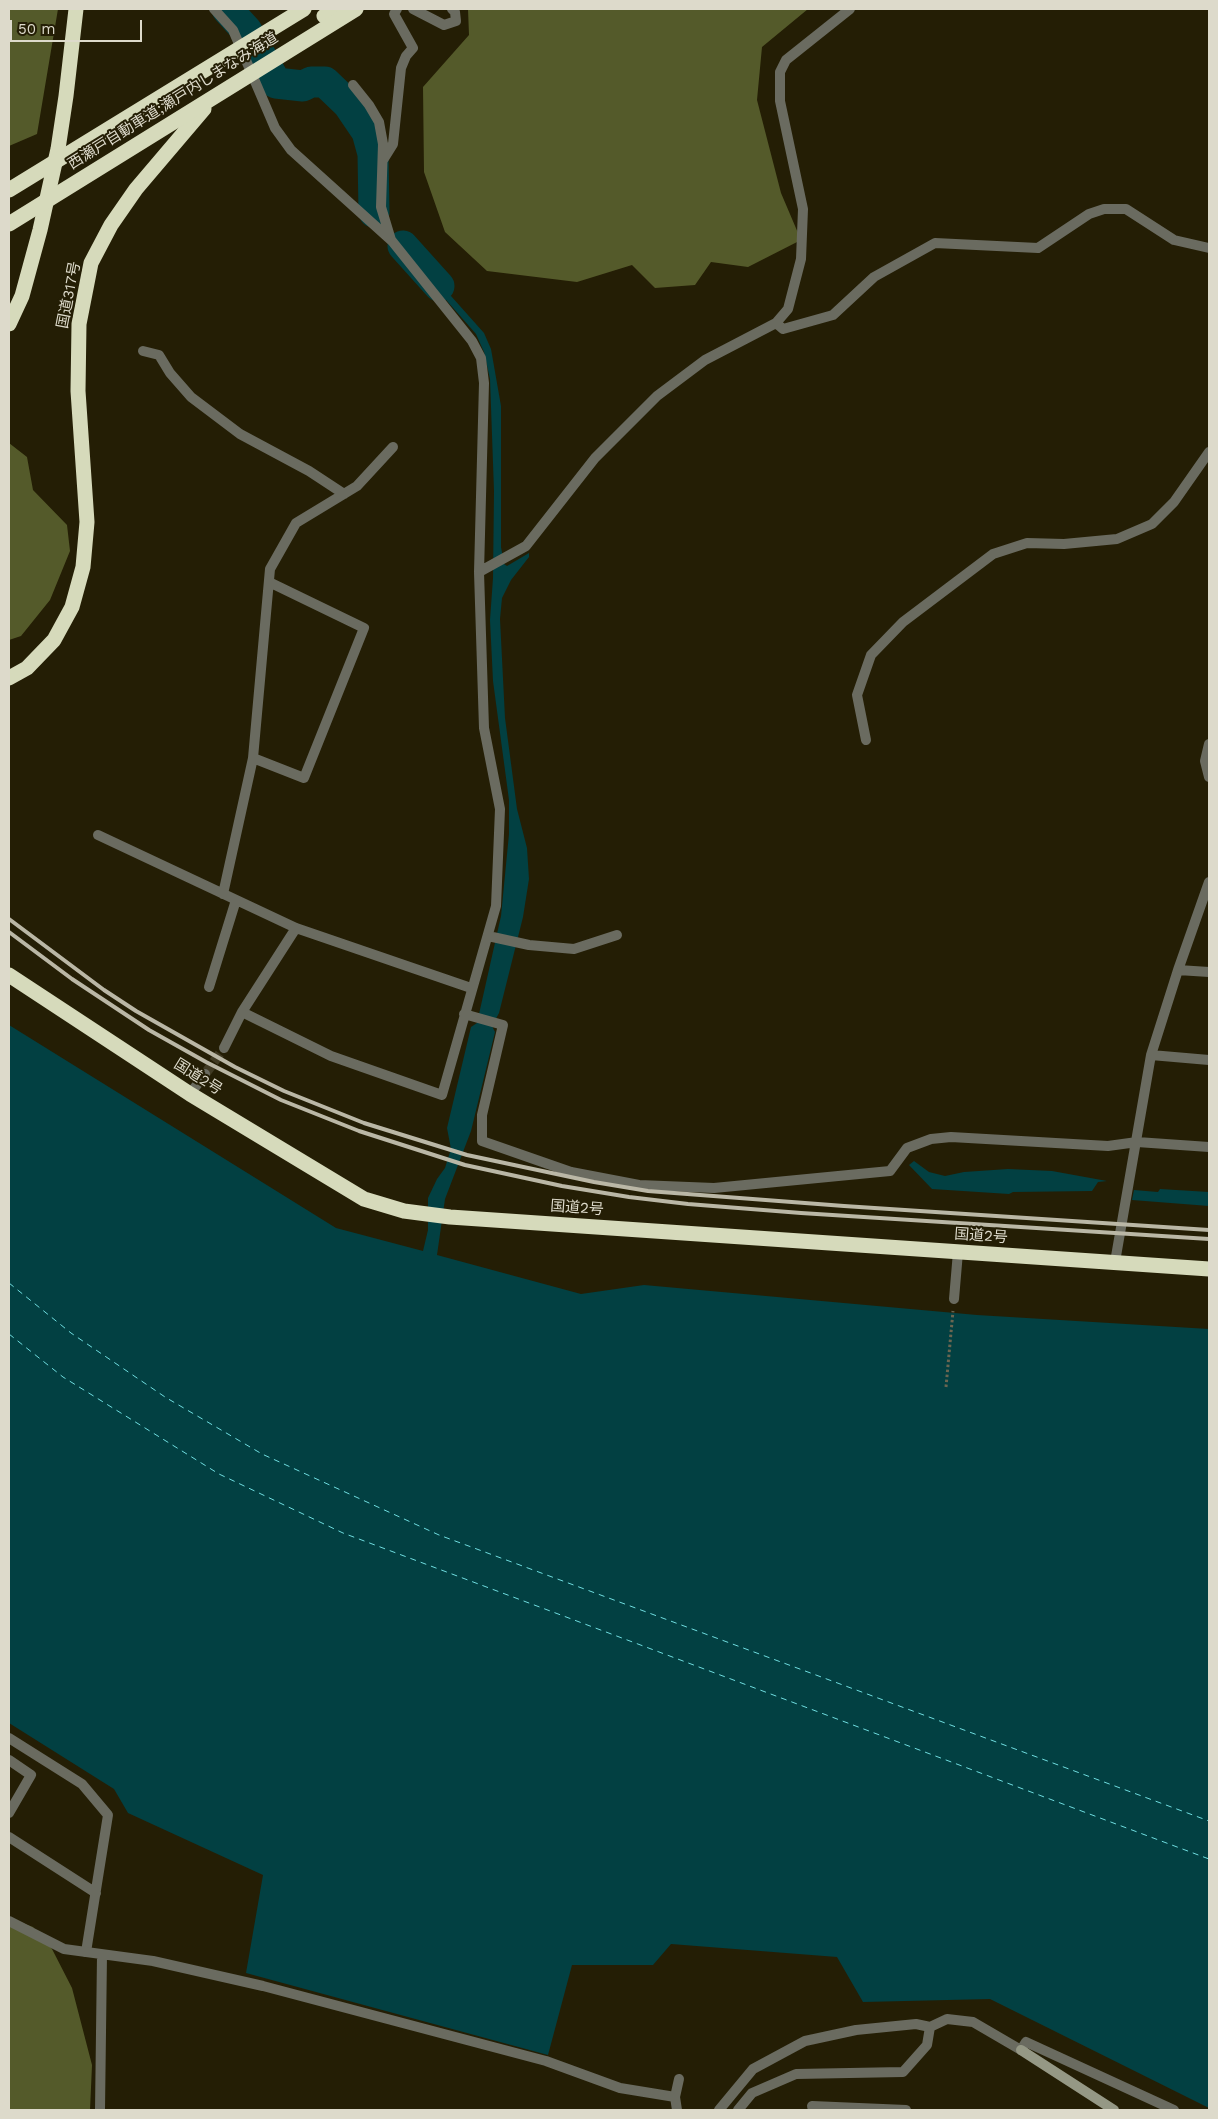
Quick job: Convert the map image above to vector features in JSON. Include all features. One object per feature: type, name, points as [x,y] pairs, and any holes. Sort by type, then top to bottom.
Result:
[{"type":"highway","name":"西瀬戸自動車道;瀬戸内しまなみ海道","points":[[9,190],[304,9]]},
{"type":"highway","name":"西瀬戸自動車道;瀬戸内しまなみ海道","points":[[9,224],[356,9]]},
{"type":"highway","points":[[9,324],[22,296],[34,259],[58,149],[79,11]]},
{"type":"highway","name":"国道317号","points":[[9,678],[27,668],[54,640],[72,607],[83,567],[87,522],[78,391],[79,324],[91,263],[111,225],[136,189],[204,109],[329,11]]},
{"type":"highway","name":"国道2号","points":[[9,975],[190,1094],[364,1198],[404,1211],[450,1217],[1209,1268]]},
{"type":"street","points":[[214,9],[233,30],[275,128],[291,150],[392,241],[472,342],[481,358],[484,383],[479,572],[484,728],[500,809],[496,906],[442,1094],[331,1056],[242,1012]]},
{"type":"street","points":[[383,161],[393,144],[401,68],[412,48],[394,14],[397,9]]},
{"type":"street","points":[[413,9],[444,25],[456,21],[455,12],[452,9]]},
{"type":"street","points":[[479,572],[526,546],[595,458],[657,396],[705,360],[776,323],[788,309],[800,259],[803,209],[780,101],[780,72],[786,60],[850,9]]},
{"type":"street","points":[[354,85],[379,122],[384,144],[381,208],[392,241]]},
{"type":"street","points":[[776,323],[783,329],[834,315],[874,277],[935,243],[1038,248],[1089,214],[1104,209],[1126,209],[1174,240],[1209,248]]},
{"type":"street","points":[[143,351],[159,355],[170,373],[191,396],[240,434],[309,471],[344,494]]},
{"type":"street","points":[[223,894],[253,758],[270,569],[296,523],[357,486],[393,447]]},
{"type":"street","points":[[866,740],[857,695],[871,655],[904,622],[993,554],[1027,543],[1064,544],[1117,539],[1152,524],[1174,502],[1209,452]]},
{"type":"street","points":[[253,758],[304,778],[364,628],[269,582]]},
{"type":"street","points":[[1209,744],[1205,761],[1209,777]]},
{"type":"street","points":[[98,835],[296,928],[471,988]]},
{"type":"street","points":[[1115,1262],[1151,1054],[1209,882]]},
{"type":"street","points":[[209,987],[236,900]]},
{"type":"street","points":[[224,1048],[242,1012],[296,928]]},
{"type":"street","points":[[488,936],[529,945],[574,949],[617,935]]},
{"type":"street","points":[[1178,970],[1209,972]]},
{"type":"street","points":[[464,1014],[503,1025],[482,1116],[482,1141],[571,1172],[639,1185],[714,1188],[890,1171],[907,1148],[931,1139],[952,1137],[1108,1146],[1137,1142],[1209,1147]]},
{"type":"street","points":[[1151,1054],[1209,1060]]},
{"type":"street","points":[[190,1094],[205,1074]]},
{"type":"street","points":[[954,1299],[958,1252]]},
{"type":"street","points":[[9,1738],[82,1784],[108,1815],[86,1952]]},
{"type":"street","points":[[9,1760],[31,1775],[9,1813]]},
{"type":"street","points":[[9,1838],[96,1893]]},
{"type":"street","points":[[9,1921],[64,1949],[153,1961],[263,1986],[546,2061],[620,2088],[676,2097]]},
{"type":"street","points":[[100,2110],[102,1955]]},
{"type":"street","points":[[719,2110],[753,2070],[805,2042],[856,2030],[916,2024],[930,2027],[947,2019],[973,2022],[1021,2050],[1114,2110]]},
{"type":"street","points":[[738,2110],[752,2093],[796,2074],[903,2072],[927,2045],[930,2027]]},
{"type":"street","points":[[1021,2050],[1026,2042],[1174,2110]]},
{"type":"street","points":[[677,2110],[676,2097],[679,2080]]},
{"type":"street","points":[[813,2110],[812,2106],[906,2110]]},
{"type":"path","points":[[946,1387],[954,1299]]},
{"type":"green space","points":[[9,9],[58,9],[37,134],[9,146]]},
{"type":"green space","points":[[468,9],[808,9],[762,47],[757,100],[781,193],[801,240],[748,267],[711,262],[695,285],[655,288],[632,265],[577,282],[487,271],[445,232],[424,172],[423,87],[469,35]]},
{"type":"green space","points":[[9,443],[27,457],[33,490],[67,525],[70,551],[50,600],[21,636],[9,640]]},
{"type":"green space","points":[[9,1918],[33,1927],[52,1949],[72,1988],[92,2065],[90,2110],[9,2110]]},
{"type":"water","points":[[410,250],[484,333],[491,349],[501,406],[501,547],[504,564],[507,566],[529,553],[529,557],[511,580],[502,598],[500,619],[505,718],[517,809],[527,848],[529,879],[523,917],[499,1013],[492,1026],[495,1032],[471,1131],[445,1199],[437,1255],[581,1294],[644,1285],[977,1315],[1209,1329],[1209,2108],[990,1999],[863,2002],[837,1957],[671,1944],[653,1965],[572,1965],[548,2055],[246,1973],[263,1875],[128,1813],[114,1789],[9,1723],[9,1025],[336,1228],[423,1251],[428,1230],[428,1198],[437,1179],[445,1168],[451,1149],[447,1128],[471,1027],[477,1023],[501,916],[509,834],[509,800],[493,681],[490,620],[493,578],[494,491],[490,379],[484,352],[476,334],[411,260]]},
{"type":"water","points":[[914,1161],[929,1172],[945,1176],[964,1172],[1008,1169],[1052,1171],[1107,1181],[1098,1182],[1092,1191],[1013,1192],[1009,1194],[932,1189],[909,1165]]},
{"type":"water","points":[[1160,1189],[1209,1192],[1209,1206],[1132,1200],[1134,1190],[1158,1192]]},
{"type":"waterway","points":[[227,9],[247,31],[276,83],[303,86],[311,82],[325,82],[348,104],[367,132],[373,154],[374,212]]},
{"type":"waterway","points":[[403,246],[439,286]]},
{"type":"ferry route","points":[[9,1283],[71,1333],[165,1397],[262,1454],[439,1535],[1209,1821]]},
{"type":"ferry route","points":[[9,1334],[63,1377],[219,1474],[343,1533],[1209,1859]]},
{"type":"tunnel","points":[[205,1074],[224,1048]]},
{"type":"railway","points":[[9,919],[104,990],[136,1011],[235,1067],[284,1091],[364,1123],[467,1155],[594,1182],[648,1191],[1209,1230]]},
{"type":"railway","points":[[9,932],[72,979],[149,1030],[206,1062],[281,1100],[359,1131],[465,1165],[562,1186],[688,1204],[1209,1239]]}]
